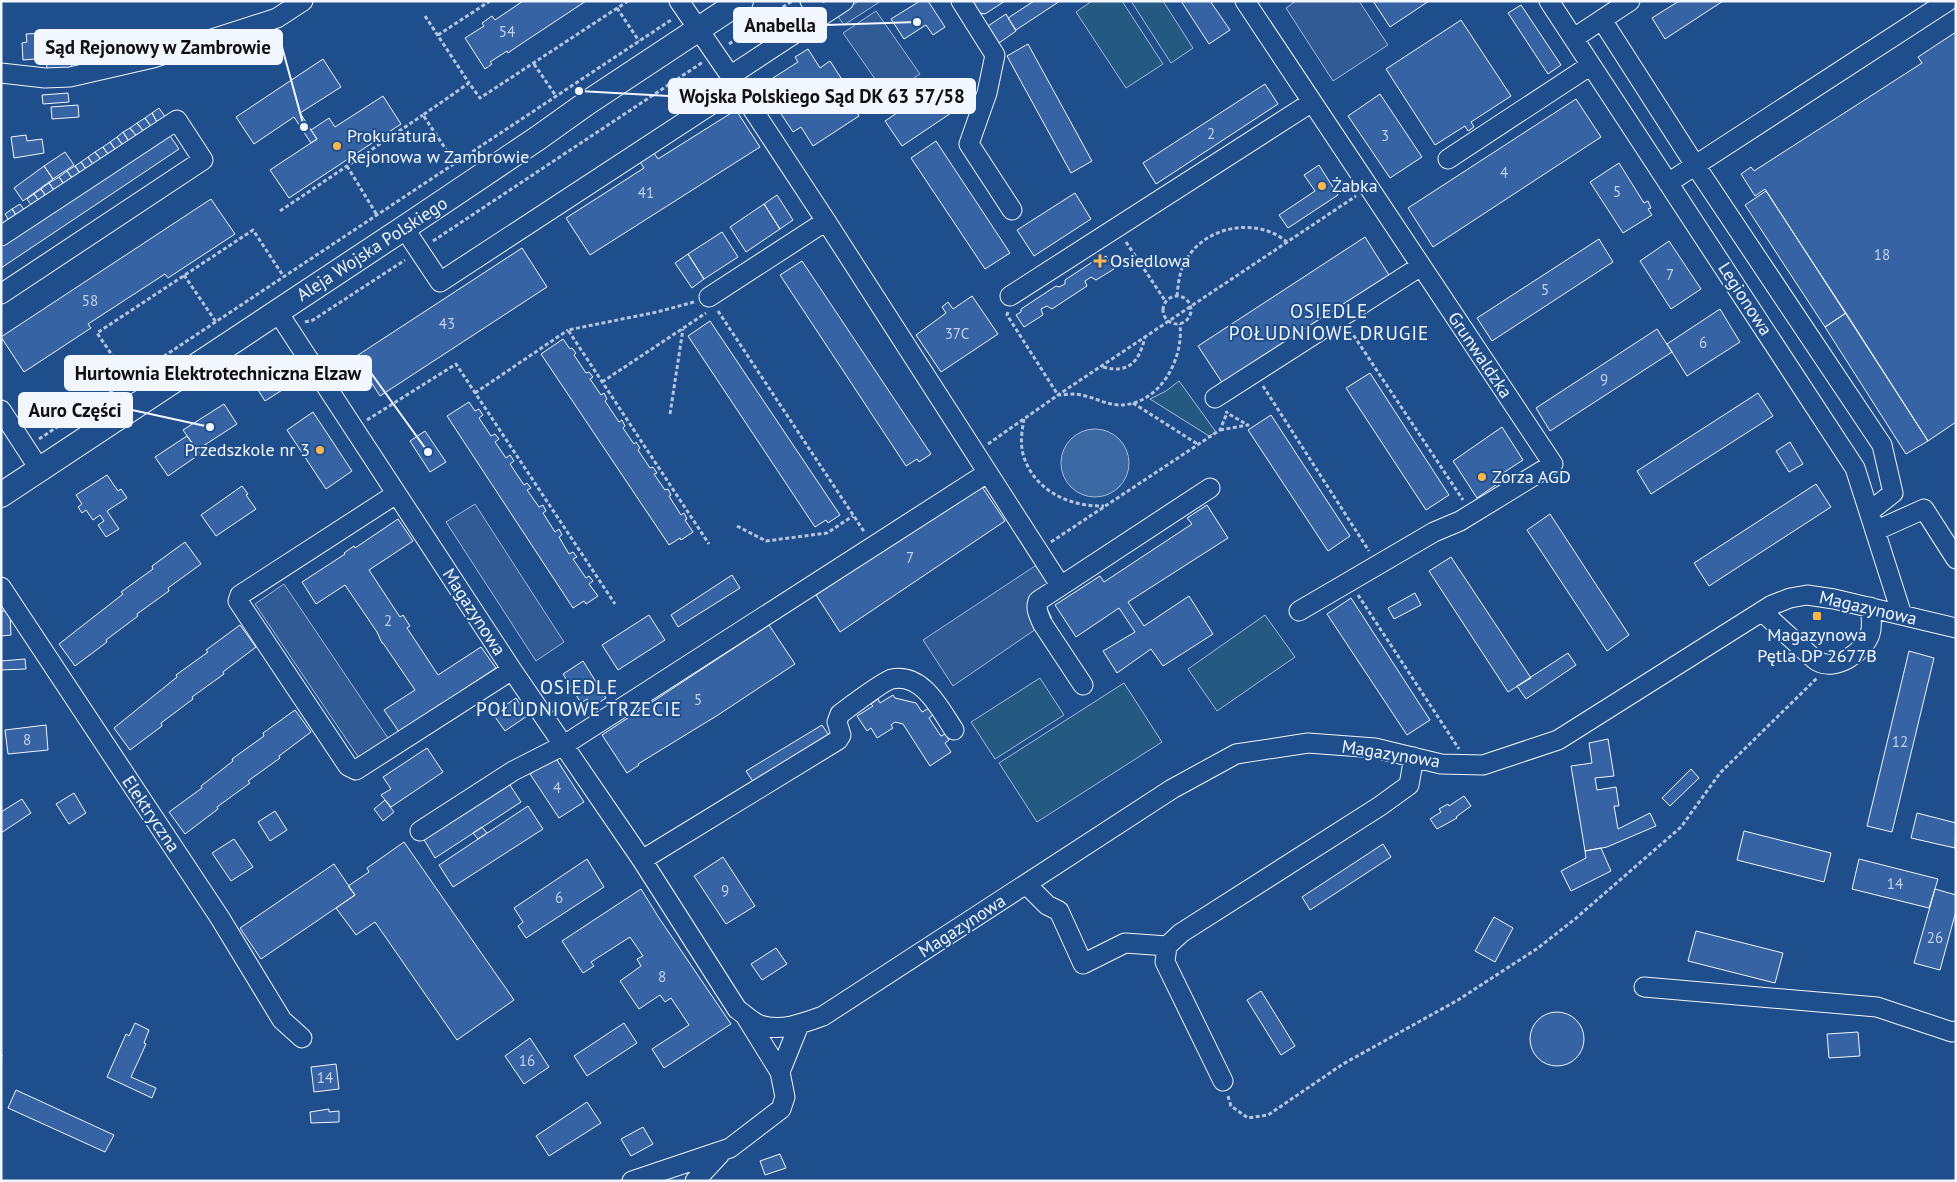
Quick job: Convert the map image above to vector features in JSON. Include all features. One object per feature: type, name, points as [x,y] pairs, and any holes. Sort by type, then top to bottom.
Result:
[{"type":"main road","name":"Aleja Wojska Polskiego","points":[[1,495],[282,318],[404,228],[538,138],[586,103],[687,14],[741,1]]},
{"type":"street","points":[[1,73],[45,78],[70,77],[153,58],[278,18],[303,1]]},
{"type":"street","points":[[404,228],[440,282],[734,81],[816,9],[844,1]]},
{"type":"street","points":[[961,1],[994,55],[987,93],[969,144],[1012,210]]},
{"type":"street","name":"Grunwaldzka","points":[[1244,1],[1553,464],[1472,514],[1434,532],[1299,611]]},
{"type":"street","name":"Legionowa","points":[[1550,1],[1855,468],[1902,615]]},
{"type":"street","points":[[1574,38],[1630,1]]},
{"type":"street","points":[[1668,183],[1921,8],[1948,1]]},
{"type":"street","points":[[687,14],[734,81],[826,221],[1060,585]]},
{"type":"street","points":[[1602,20],[1882,445],[1894,493],[1869,512]]},
{"type":"street","points":[[1448,159],[1591,65]]},
{"type":"street","points":[[1010,296],[1312,102]]},
{"type":"street","points":[[1,236],[176,120],[203,160],[1,294]]},
{"type":"street","points":[[712,302],[826,221]]},
{"type":"street","points":[[1215,398],[1421,266]]},
{"type":"street","name":"Magazynowa","points":[[282,318],[512,670],[642,860],[737,1009],[760,1025],[776,1028],[800,1025],[823,1016],[1172,789],[1236,754],[1308,743],[1375,748],[1441,764],[1484,765],[1558,740],[1772,605],[1807,594],[1956,628]]},
{"type":"street","points":[[1,410],[40,470]]},
{"type":"street","points":[[420,831],[513,771],[564,745],[987,473]]},
{"type":"street","points":[[1083,685],[1038,614],[1036,606],[1038,601],[1210,488]]},
{"type":"street","points":[[396,494],[240,595],[238,602],[348,766],[356,770],[512,670]]},
{"type":"street","points":[[1875,531],[1924,509],[1956,559]]},
{"type":"street","name":"Elektryczna","points":[[1,587],[220,918],[282,1020],[302,1038]]},
{"type":"street","points":[[1762,611],[1818,662],[1830,663],[1844,661],[1855,655],[1864,646],[1872,626],[1870,607]]},
{"type":"street","points":[[642,860],[838,740],[841,735],[837,722],[840,714],[891,679],[910,680],[927,691],[954,730]]},
{"type":"street","points":[[1223,1081],[1165,962],[1167,946],[1181,933],[1380,806],[1409,785],[1414,757]]},
{"type":"street","points":[[1026,884],[1047,906],[1059,911],[1083,964],[1125,943],[1167,946]]},
{"type":"street","points":[[1644,987],[1877,1007],[1952,1032],[1956,1031]]},
{"type":"street","points":[[695,1181],[700,1173],[724,1150],[781,1109],[785,1097],[780,1072],[746,1016]]},
{"type":"street","points":[[780,1072],[800,1025]]},
{"type":"street","points":[[632,1181],[724,1150]]},
{"type":"path","points":[[438,35],[490,1]]},
{"type":"path","points":[[425,16],[480,98],[628,1]]},
{"type":"path","points":[[282,318],[313,320],[792,1]]},
{"type":"path","points":[[617,8],[639,41]]},
{"type":"path","points":[[26,448],[639,41],[687,14]]},
{"type":"path","points":[[534,64],[556,96]]},
{"type":"path","points":[[280,211],[469,83]]},
{"type":"path","points":[[423,115],[455,163]]},
{"type":"path","points":[[347,166],[377,215]]},
{"type":"path","points":[[975,453],[1058,395],[1369,188]]},
{"type":"path","points":[[1116,227],[1166,302]]},
{"type":"path","points":[[1177,296],[1183,265],[1197,247],[1210,237],[1232,229],[1245,227],[1263,230],[1282,237],[1288,243]]},
{"type":"path","points":[[129,380],[97,333],[184,275],[253,230],[284,277]]},
{"type":"path","points":[[184,275],[216,322]]},
{"type":"path","points":[[1010,296],[1007,315],[1058,395]]},
{"type":"path","points":[[1171,297],[1184,298],[1191,307],[1190,316],[1180,324],[1169,321],[1163,311],[1166,302],[1171,297]]},
{"type":"path","points":[[602,382],[683,328],[712,302]]},
{"type":"path","points":[[475,393],[568,330],[712,302]]},
{"type":"path","points":[[712,302],[874,546]]},
{"type":"path","points":[[1342,317],[1472,514]]},
{"type":"path","points":[[1058,395],[1082,395],[1118,405],[1133,403],[1147,396],[1162,384],[1174,366],[1180,342],[1180,324]]},
{"type":"path","points":[[670,414],[683,328]]},
{"type":"path","points":[[568,330],[709,544]]},
{"type":"path","points":[[1102,367],[1119,370],[1132,364],[1140,354],[1145,337]]},
{"type":"path","points":[[354,429],[456,364],[615,604]]},
{"type":"path","points":[[1254,373],[1378,565]]},
{"type":"path","points":[[1038,551],[1220,430],[1248,425],[1227,413],[1215,398]]},
{"type":"path","points":[[1133,403],[1199,445]]},
{"type":"path","points":[[1220,430],[1227,413]]},
{"type":"path","points":[[1024,419],[1023,453],[1029,469],[1035,478],[1050,491],[1077,504],[1104,506]]},
{"type":"path","points":[[737,526],[766,541],[827,533],[853,516]]},
{"type":"path","points":[[1350,582],[1469,764]]},
{"type":"path","points":[[1223,1081],[1230,1106],[1248,1118],[1268,1115],[1343,1064],[1458,1000],[1538,948],[1576,919],[1681,827],[1720,774],[1804,692],[1830,663]]},
{"type":"shaded area","points":[[859,1],[881,1],[844,25],[837,15]]},
{"type":"shaded area","points":[[1092,1],[1122,1],[1163,64],[1126,88],[1076,12]]},
{"type":"shaded area","points":[[1131,1],[1163,1],[1193,48],[1171,63]]},
{"type":"shaded area","points":[[1296,1],[1359,1],[1388,45],[1333,81],[1286,8]]},
{"type":"shaded area","points":[[876,11],[920,74],[887,96],[843,33]]},
{"type":"shaded area","points":[[1179,381],[1216,432],[1209,436],[1150,399],[1166,391]]},
{"type":"shaded area","points":[[1095,429],[1108,432],[1119,439],[1126,450],[1129,463],[1126,476],[1119,487],[1108,494],[1095,497],[1082,494],[1071,487],[1064,476],[1061,463],[1064,450],[1071,439],[1082,432]]},
{"type":"shaded area","points":[[475,504],[564,642],[536,661],[446,522]]},
{"type":"shaded area","points":[[1044,560],[1061,591],[1044,603],[1052,618],[953,686],[923,640]]},
{"type":"shaded area","points":[[284,584],[388,738],[359,758],[255,604]]},
{"type":"shaded area","points":[[1265,615],[1295,657],[1217,711],[1188,669]]},
{"type":"shaded area","points":[[1040,678],[1064,715],[995,759],[971,722]]},
{"type":"shaded area","points":[[1124,683],[1162,742],[1037,822],[999,763]]},
{"type":"building","points":[[523,1],[586,1],[508,53],[507,51],[490,62],[492,64],[485,69],[465,38],[484,26],[482,23],[492,16],[495,20]]},
{"type":"building","points":[[920,1],[928,1],[945,27],[933,35],[926,25],[904,39],[891,19]]},
{"type":"building","points":[[972,1],[1005,1],[985,14],[980,13]]},
{"type":"building","points":[[1034,1],[1060,1],[1016,30],[1008,18]]},
{"type":"building","points":[[1181,1],[1210,1],[1230,30],[1209,44]]},
{"type":"building","points":[[1373,1],[1429,1],[1390,27]]},
{"type":"building","points":[[1679,1],[1723,1],[1665,39],[1652,18]]},
{"type":"building","points":[[1521,5],[1561,65],[1548,74],[1508,13]]},
{"type":"building","points":[[1006,14],[1016,31],[999,43],[988,26]]},
{"type":"building","points":[[1461,20],[1511,96],[1471,122],[1474,127],[1468,131],[1465,126],[1435,145],[1386,69]]},
{"type":"building","points":[[1956,32],[1956,422],[1928,441],[1765,189],[1755,196],[1741,174],[1751,167],[1754,171],[1922,63],[1918,57]]},
{"type":"building","points":[[44,33],[46,58],[23,60],[22,43],[27,42],[26,34]]},
{"type":"building","points":[[71,41],[72,72],[47,73],[46,42]]},
{"type":"building","points":[[1028,44],[1092,161],[1071,173],[1007,56]]},
{"type":"building","points":[[808,49],[820,68],[830,61],[847,87],[843,90],[859,116],[813,146],[801,127],[793,132],[762,85],[798,62],[795,57]]},
{"type":"building","points":[[323,59],[341,87],[300,113],[317,139],[311,143],[294,117],[254,144],[236,117]]},
{"type":"building","points":[[946,80],[963,105],[902,146],[885,121]]},
{"type":"building","points":[[1265,84],[1278,104],[1156,184],[1143,163]]},
{"type":"building","points":[[68,93],[69,102],[43,104],[42,95]]},
{"type":"building","points":[[1380,94],[1422,157],[1390,178],[1348,116]]},
{"type":"building","points":[[383,96],[401,124],[289,198],[270,170],[317,139],[311,130],[329,118],[335,127]]},
{"type":"building","points":[[1576,99],[1601,137],[1433,247],[1408,208]]},
{"type":"building","points":[[78,105],[79,117],[52,119],[51,107]]},
{"type":"building","points":[[159,108],[166,118],[158,124],[152,113]]},
{"type":"building","points":[[736,110],[760,147],[590,255],[566,218],[644,168],[640,162],[654,153],[658,159]]},
{"type":"building","points":[[152,113],[158,124],[152,128],[145,118]]},
{"type":"building","points":[[145,118],[152,128],[145,133],[137,123]]},
{"type":"building","points":[[137,123],[145,133],[138,138],[130,128]]},
{"type":"building","points":[[130,128],[138,138],[130,143],[123,132]]},
{"type":"building","points":[[123,132],[130,143],[124,147],[117,137]]},
{"type":"building","points":[[168,133],[179,149],[1,268],[1,245]]},
{"type":"building","points":[[26,135],[27,141],[42,139],[44,153],[14,158],[11,137]]},
{"type":"building","points":[[117,137],[124,147],[117,152],[110,142]]},
{"type":"building","points":[[936,141],[1010,253],[985,269],[911,158]]},
{"type":"building","points":[[110,142],[117,152],[110,157],[103,147]]},
{"type":"building","points":[[103,147],[110,157],[103,162],[95,152]]},
{"type":"building","points":[[65,152],[74,165],[53,179],[44,166]]},
{"type":"building","points":[[95,152],[103,162],[95,167],[88,157]]},
{"type":"building","points":[[88,157],[95,167],[88,172],[81,162]]},
{"type":"building","points":[[81,162],[88,172],[82,176],[75,166]]},
{"type":"building","points":[[1619,163],[1644,203],[1648,201],[1651,208],[1648,209],[1652,215],[1623,233],[1590,182]]},
{"type":"building","points":[[1319,165],[1338,195],[1288,228],[1279,215],[1315,191],[1304,175]]},
{"type":"building","points":[[44,166],[53,179],[23,201],[14,188]]},
{"type":"building","points":[[75,166],[82,176],[74,181],[67,171]]},
{"type":"building","points":[[67,171],[74,181],[66,187],[59,177]]},
{"type":"building","points":[[59,177],[66,187],[56,193],[49,183]]},
{"type":"building","points":[[49,183],[56,193],[48,199],[41,189]]},
{"type":"building","points":[[41,189],[48,199],[41,204],[34,194]]},
{"type":"building","points":[[1766,191],[1846,313],[1825,327],[1745,205]]},
{"type":"building","points":[[1075,193],[1091,219],[1034,256],[1017,230]]},
{"type":"building","points":[[34,194],[41,204],[34,209],[27,199]]},
{"type":"building","points":[[777,195],[793,220],[780,229],[764,204]]},
{"type":"building","points":[[211,199],[235,234],[168,278],[165,274],[88,324],[91,328],[24,372],[1,337]]},
{"type":"building","points":[[20,204],[27,214],[19,219],[12,209]]},
{"type":"building","points":[[764,204],[780,229],[746,252],[730,227]]},
{"type":"building","points":[[12,209],[19,219],[11,224],[5,214]]},
{"type":"building","points":[[722,232],[738,257],[704,279],[688,254]]},
{"type":"building","points":[[1365,237],[1389,275],[1223,384],[1198,346]]},
{"type":"building","points":[[1599,239],[1613,262],[1492,341],[1477,318]]},
{"type":"building","points":[[1669,241],[1701,289],[1671,309],[1640,261]]},
{"type":"building","points":[[522,248],[547,287],[380,396],[355,357]]},
{"type":"building","points":[[688,254],[704,279],[692,288],[675,263]]},
{"type":"building","points":[[1106,256],[1114,269],[1096,280],[1091,277],[1085,281],[1087,286],[1052,309],[1047,306],[1041,309],[1043,315],[1024,327],[1016,315],[1021,312],[1021,309],[1056,286],[1059,287],[1065,284],[1065,280],[1100,257]]},
{"type":"building","points":[[802,261],[931,454],[919,462],[917,459],[906,466],[780,275]]},
{"type":"building","points":[[972,296],[998,334],[941,372],[916,335],[946,313],[942,307],[948,302],[953,309]]},
{"type":"building","points":[[1720,309],[1740,342],[1687,376],[1667,344]]},
{"type":"building","points":[[1846,313],[1928,441],[1906,454],[1825,327]]},
{"type":"building","points":[[710,321],[840,515],[828,523],[826,520],[815,527],[688,336]]},
{"type":"building","points":[[1657,329],[1672,352],[1550,431],[1536,408]]},
{"type":"building","points":[[563,339],[570,349],[572,348],[576,353],[574,355],[586,373],[589,372],[593,377],[590,379],[601,395],[604,393],[607,399],[605,401],[619,422],[622,420],[625,426],[623,428],[634,444],[636,442],[640,448],[638,450],[650,468],[653,467],[657,473],[654,474],[665,490],[668,489],[671,495],[669,496],[681,515],[684,513],[687,519],[685,520],[693,532],[681,540],[680,538],[669,545],[541,354]]},
{"type":"building","points":[[269,359],[287,387],[265,401],[247,373]]},
{"type":"building","points":[[1370,373],[1449,495],[1426,510],[1346,388]]},
{"type":"building","points":[[1758,393],[1773,416],[1651,494],[1637,471]]},
{"type":"building","points":[[469,402],[475,411],[479,409],[483,415],[479,418],[491,436],[495,434],[499,439],[495,442],[506,458],[510,455],[514,461],[510,464],[524,485],[527,483],[531,488],[527,490],[539,507],[543,505],[546,511],[543,513],[555,532],[559,529],[562,535],[559,537],[569,554],[573,552],[577,557],[573,559],[586,578],[589,576],[593,581],[589,584],[598,596],[586,604],[584,601],[573,608],[447,416]]},
{"type":"building","points":[[224,404],[237,424],[197,450],[183,430]]},
{"type":"building","name":"Przedszkole nr 3","points":[[313,412],[352,471],[326,489],[287,430]]},
{"type":"building","points":[[1271,415],[1350,536],[1328,551],[1248,430]]},
{"type":"building","points":[[1502,427],[1523,460],[1497,477],[1500,482],[1477,498],[1453,461]]},
{"type":"building","points":[[425,431],[446,462],[430,472],[410,441]]},
{"type":"building","points":[[187,436],[200,454],[168,476],[155,457]]},
{"type":"building","points":[[1790,442],[1803,464],[1789,472],[1776,451]]},
{"type":"building","points":[[107,475],[118,491],[121,489],[127,498],[107,511],[119,529],[106,537],[98,525],[104,521],[100,515],[93,520],[86,510],[82,513],[78,507],[82,504],[76,495]]},
{"type":"building","points":[[980,484],[1005,521],[840,632],[816,595]]},
{"type":"building","points":[[1816,484],[1831,507],[1709,586],[1694,563]]},
{"type":"building","points":[[242,486],[256,509],[216,536],[201,515]]},
{"type":"building","points":[[1207,505],[1228,538],[1128,602],[1144,626],[1189,596],[1213,634],[1163,666],[1151,649],[1117,673],[1103,651],[1135,632],[1119,608],[1076,637],[1055,605],[1100,576],[1104,582],[1192,524],[1187,518]]},
{"type":"building","points":[[1550,514],[1629,635],[1607,651],[1527,530]]},
{"type":"building","points":[[398,519],[413,541],[369,570],[400,617],[403,615],[410,626],[407,628],[438,675],[481,647],[496,668],[443,705],[442,703],[399,732],[384,710],[415,690],[345,585],[316,604],[302,582],[354,546],[355,548]]},
{"type":"building","points":[[185,542],[201,564],[168,588],[169,591],[137,614],[138,616],[106,640],[107,642],[75,666],[59,644],[123,594],[121,592],[153,569],[152,566]]},
{"type":"building","points":[[1451,557],[1531,678],[1508,692],[1429,571]]},
{"type":"building","points":[[732,575],[740,588],[678,627],[671,615]]},
{"type":"building","points":[[1415,593],[1421,605],[1394,619],[1388,608]]},
{"type":"building","points":[[1351,598],[1430,720],[1407,735],[1327,614]]},
{"type":"building","points":[[1,611],[10,611],[11,635],[1,636]]},
{"type":"building","points":[[649,615],[665,640],[618,670],[602,645]]},
{"type":"building","points":[[240,625],[256,647],[223,672],[224,674],[192,697],[193,699],[161,723],[162,726],[130,750],[114,728],[177,677],[176,675],[208,652],[206,650]]},
{"type":"building","points":[[769,625],[795,664],[718,715],[638,764],[627,773],[602,735]]},
{"type":"building","points":[[1909,651],[1934,658],[1892,832],[1867,826]]},
{"type":"building","points":[[1568,653],[1576,665],[1526,699],[1517,686]]},
{"type":"building","points":[[25,659],[26,669],[1,670],[1,661]]},
{"type":"building","points":[[583,661],[606,698],[592,707],[587,699],[581,703],[563,674]]},
{"type":"building","points":[[893,695],[895,698],[916,703],[922,712],[929,708],[933,715],[929,718],[941,736],[945,734],[949,740],[945,743],[951,752],[930,766],[903,724],[895,722],[891,725],[893,728],[877,738],[871,728],[867,731],[857,716],[873,706],[871,704],[878,699],[880,703]]},
{"type":"building","points":[[516,698],[527,716],[505,731],[493,714]]},
{"type":"building","points":[[295,710],[311,732],[248,781],[250,783],[185,834],[169,812],[202,788],[201,786],[233,761],[232,759],[264,736],[263,733]]},
{"type":"building","points":[[46,725],[48,750],[8,754],[5,730]]},
{"type":"building","points":[[822,725],[830,737],[754,783],[746,771]]},
{"type":"building","points":[[1608,739],[1614,776],[1595,778],[1597,790],[1616,787],[1619,806],[1614,806],[1618,829],[1650,813],[1656,826],[1607,847],[1585,851],[1571,766],[1592,763],[1589,743]]},
{"type":"building","points":[[427,748],[443,772],[391,807],[381,795],[391,789],[383,777]]},
{"type":"building","points":[[555,757],[584,802],[559,818],[530,774]]},
{"type":"building","points":[[1691,769],[1699,778],[1670,806],[1662,798]]},
{"type":"building","points":[[508,782],[521,802],[435,858],[423,838]]},
{"type":"building","points":[[74,793],[86,813],[69,824],[56,804]]},
{"type":"building","points":[[1464,796],[1471,806],[1457,818],[1437,829],[1430,819],[1441,812],[1439,809],[1448,804],[1449,806]]},
{"type":"building","points":[[22,799],[31,813],[1,833],[1,812]]},
{"type":"building","points":[[385,800],[394,812],[383,821],[374,809]]},
{"type":"building","points":[[528,806],[543,829],[453,887],[439,865]]},
{"type":"building","points":[[275,811],[287,830],[270,841],[258,822]]},
{"type":"building","points":[[1917,813],[1956,823],[1955,848],[1911,838]]},
{"type":"building","points":[[482,827],[487,833],[478,839],[473,833]]},
{"type":"building","points":[[1744,831],[1831,853],[1824,882],[1737,860]]},
{"type":"building","points":[[234,839],[253,867],[231,881],[212,853]]},
{"type":"building","points":[[404,842],[514,1000],[457,1040],[375,922],[356,935],[336,908],[355,895],[348,886],[369,872],[367,868]]},
{"type":"building","points":[[1383,844],[1391,857],[1310,910],[1302,897]]},
{"type":"building","points":[[1601,848],[1611,871],[1571,891],[1561,871],[1586,858],[1585,851]]},
{"type":"building","points":[[723,857],[755,906],[726,924],[694,876]]},
{"type":"building","points":[[587,859],[604,887],[526,938],[518,926],[523,922],[514,908]]},
{"type":"building","points":[[1859,859],[1938,879],[1929,908],[1852,889]]},
{"type":"building","points":[[334,864],[355,895],[261,959],[240,928]]},
{"type":"building","points":[[641,889],[731,1024],[664,1068],[652,1049],[689,1025],[671,998],[665,1002],[660,995],[639,1009],[620,981],[641,966],[637,959],[643,956],[630,937],[591,962],[594,966],[583,973],[562,941]]},
{"type":"building","points":[[1935,889],[1956,895],[1956,911],[1940,970],[1914,963]]},
{"type":"building","points":[[1494,917],[1513,928],[1495,962],[1475,951]]},
{"type":"building","points":[[1696,931],[1783,953],[1775,983],[1688,961]]},
{"type":"building","points":[[776,948],[787,964],[762,980],[751,964]]},
{"type":"building","points":[[1261,991],[1295,1046],[1281,1055],[1247,1000]]},
{"type":"building","points":[[1557,1012],[1576,1020],[1584,1039],[1576,1058],[1557,1066],[1538,1058],[1530,1039],[1538,1020]]},
{"type":"building","points":[[135,1023],[149,1030],[144,1043],[146,1044],[131,1077],[156,1088],[152,1098],[107,1077],[126,1034],[129,1036]]},
{"type":"building","points":[[624,1023],[637,1043],[587,1076],[574,1056]]},
{"type":"building","points":[[1858,1032],[1860,1056],[1829,1058],[1827,1034]]},
{"type":"building","points":[[530,1038],[549,1067],[524,1084],[505,1056]]},
{"type":"building","points":[[336,1064],[339,1089],[314,1092],[311,1067]]},
{"type":"building","points":[[16,1090],[114,1135],[105,1152],[8,1108]]},
{"type":"building","points":[[587,1102],[601,1123],[549,1156],[536,1136]]},
{"type":"building","points":[[329,1109],[329,1112],[339,1111],[339,1122],[311,1123],[310,1112]]},
{"type":"building","points":[[643,1127],[653,1144],[631,1156],[621,1139]]},
{"type":"building","points":[[780,1154],[786,1168],[765,1175],[760,1161]]},
{"type":"place","name":"Anabella","points":[[917,22]]},
{"type":"place","name":"Wojska Polskiego Sąd DK 63 57/58","points":[[579,91]]},
{"type":"place","name":"Sąd Rejonowy w Zambrowie","points":[[304,127]]},
{"type":"place","name":"Prokuratura Rejonowa w Zambrowie","points":[[337,146]]},
{"type":"place","name":"Żabka","points":[[1322,186]]},
{"type":"place","name":"Osiedlowa","points":[[1100,261]]},
{"type":"place","name":"Auro Części","points":[[210,427]]},
{"type":"place","name":"Przedszkole nr 3","points":[[320,450]]},
{"type":"place","name":"Hurtownia Elektrotechniczna Elzaw","points":[[428,452]]},
{"type":"place","name":"Zorza AGD","points":[[1482,477]]},
{"type":"place","name":"Magazynowa Pętla DP 2677B","points":[[1817,616]]},
{"type":"district","name":"OSIEDLE POŁUDNIOWE DRUGIE","points":[[1329,322]]},
{"type":"district","name":"OSIEDLE POŁUDNIOWE TRZECIE","points":[[579,698]]}]
